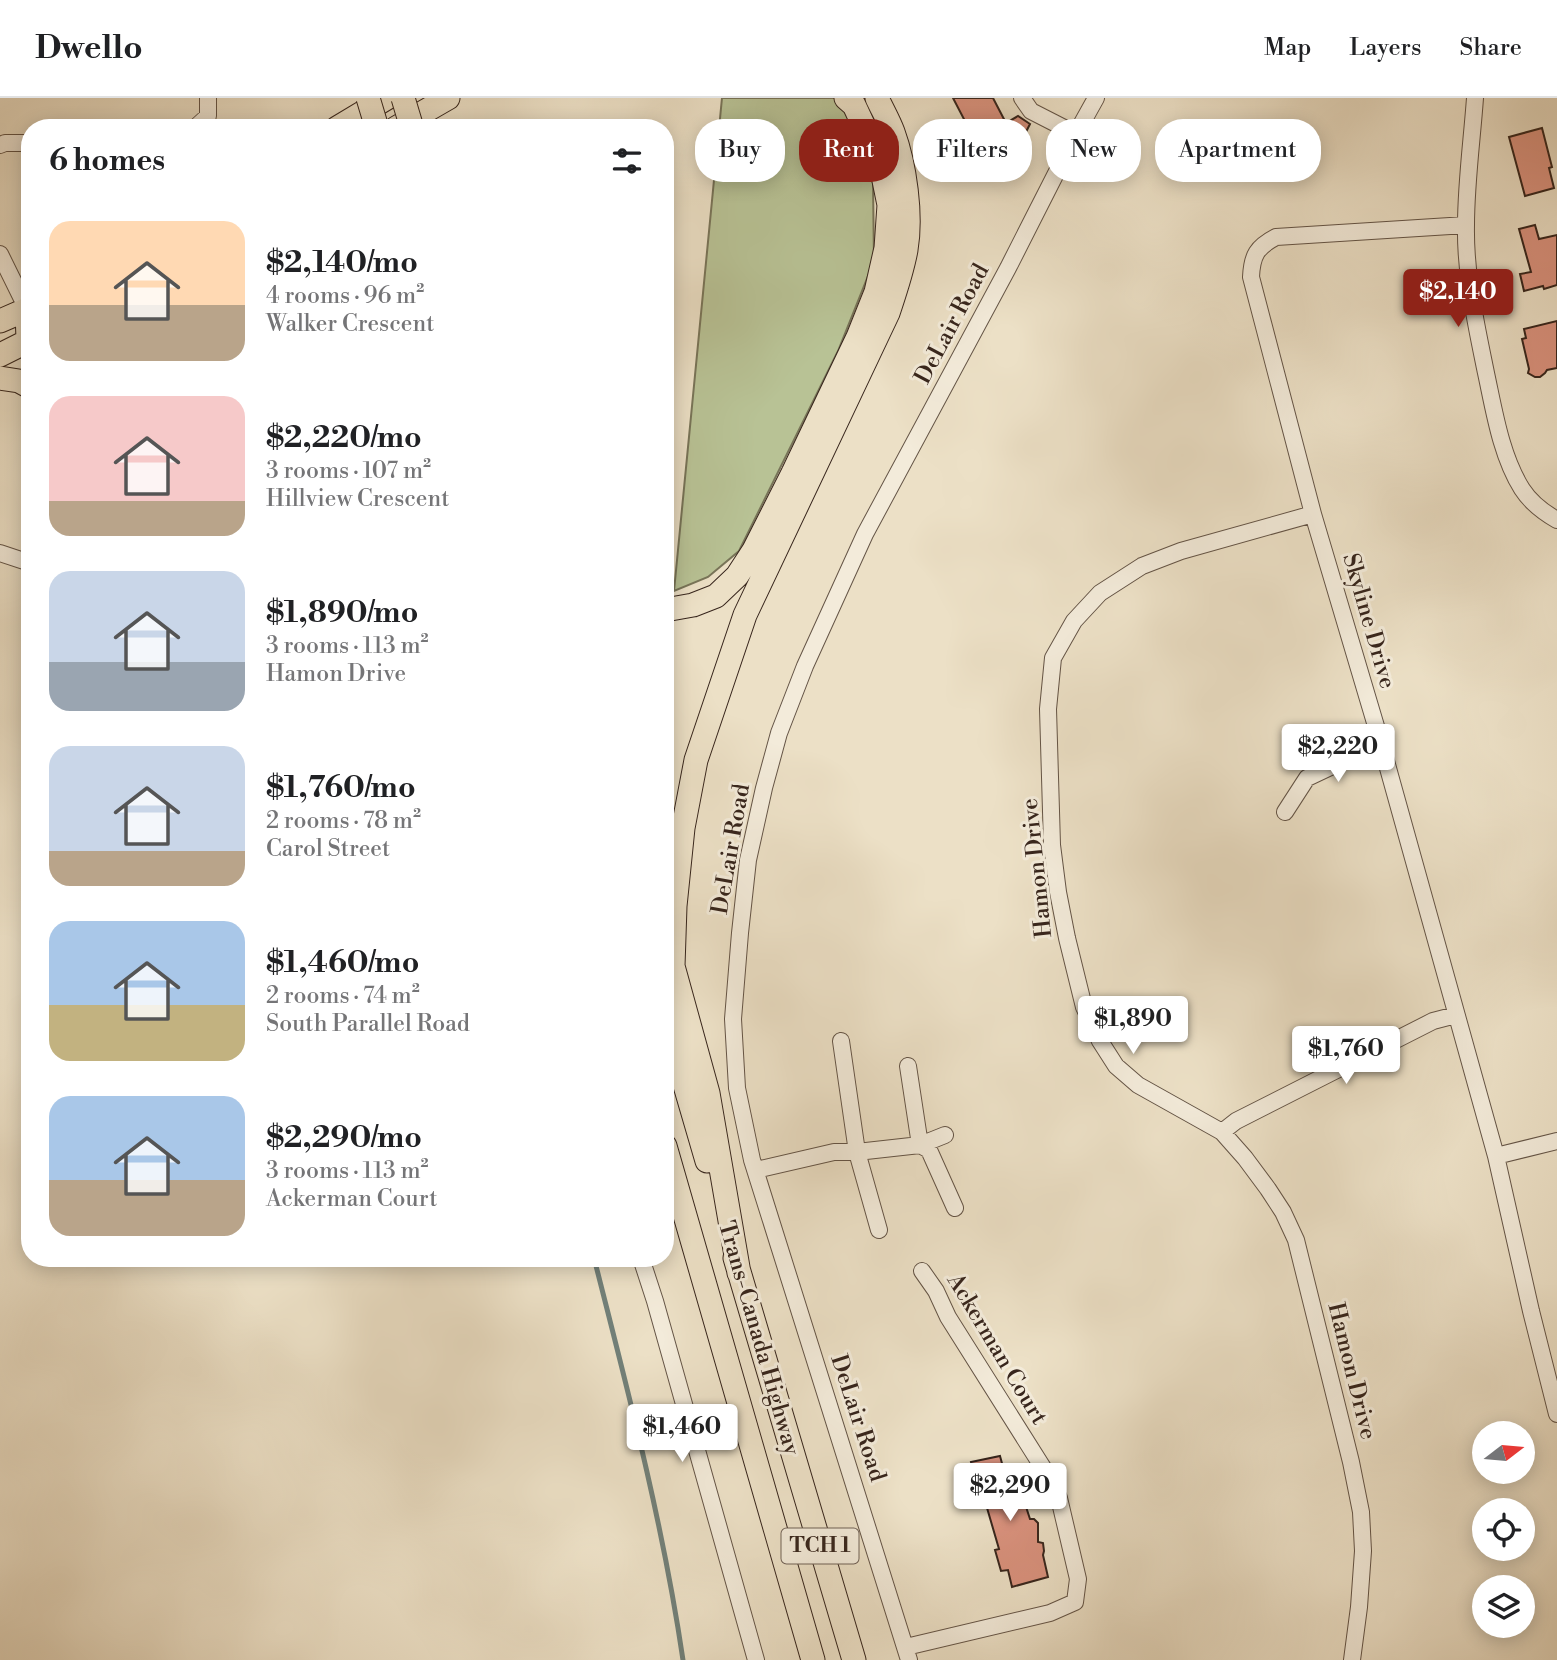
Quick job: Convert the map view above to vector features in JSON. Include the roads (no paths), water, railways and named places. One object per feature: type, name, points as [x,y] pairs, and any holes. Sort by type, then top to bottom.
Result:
[{"type":"highway","points":[[368,98],[374,119]]},
{"type":"highway","points":[[352,119],[387,98]]},
{"type":"highway","points":[[403,98],[409,119]]},
{"type":"highway","points":[[412,119],[449,98]]},
{"type":"highway","points":[[674,608],[693,605],[716,596],[737,576],[754,550],[858,337],[876,292],[886,248],[889,205],[880,161],[853,105],[846,98]]},
{"type":"highway","points":[[674,936],[683,828],[696,760],[745,615],[888,313],[897,285],[906,247],[905,178],[893,132],[877,98]]},
{"type":"highway","points":[[0,321],[21,312]]},
{"type":"highway","points":[[0,355],[21,346]]},
{"type":"highway","points":[[0,379],[21,382]]},
{"type":"highway","points":[[674,971],[708,1093],[739,1273]]},
{"type":"highway","name":"Trans-Canada Highway","points":[[674,1048],[854,1660]]},
{"type":"highway","name":"Trans-Canada Highway","points":[[674,1178],[813,1660]]},
{"type":"highway","points":[[674,1196],[697,1261]]},
{"type":"street","points":[[205,119],[208,116],[208,98]]},
{"type":"street","points":[[1022,98],[1031,111],[1047,119]]},
{"type":"street","name":"DeLair Road","points":[[1084,119],[1096,98]]},
{"type":"street","points":[[1475,98],[1466,225],[1474,314],[1504,450],[1522,489],[1539,509],[1557,520]]},
{"type":"street","points":[[0,145],[21,144]]},
{"type":"street","name":"DeLair Road","points":[[908,1653],[756,1170],[737,1088],[733,1019],[740,933],[748,860],[764,788],[779,733],[805,666],[865,534],[1052,182]]},
{"type":"street","name":"Skyline Drive","points":[[1466,225],[1276,237],[1261,245],[1252,261],[1251,277],[1313,514],[1381,743],[1496,1156],[1557,1414]]},
{"type":"street","points":[[0,254],[21,294]]},
{"type":"street","name":"Hamon Drive","points":[[1313,514],[1181,551],[1142,566],[1100,593],[1074,621],[1053,658],[1048,709],[1052,845],[1069,949],[1084,1007],[1100,1041],[1116,1066],[1138,1085],[1222,1132],[1268,1189],[1296,1240],[1351,1462],[1360,1512],[1363,1551],[1352,1660]]},
{"type":"street","points":[[0,554],[21,560]]},
{"type":"street","points":[[1285,812],[1307,778],[1381,743]]},
{"type":"street","points":[[1222,1132],[1236,1121],[1433,1021],[1455,1015]]},
{"type":"street","points":[[841,1041],[857,1152],[879,1230]]},
{"type":"street","points":[[908,1066],[920,1145]]},
{"type":"street","points":[[756,1170],[834,1152],[920,1145],[945,1135]]},
{"type":"street","points":[[1496,1156],[1557,1141]]},
{"type":"street","points":[[920,1145],[929,1150],[955,1209]]},
{"type":"street","points":[[644,1267],[756,1660]]},
{"type":"street","name":"Ackerman Court","points":[[908,1653],[1050,1613],[1075,1602],[1078,1579],[1056,1490],[922,1271]]},
{"type":"waterway","points":[[596,1267],[655,1508],[683,1660]]}]
